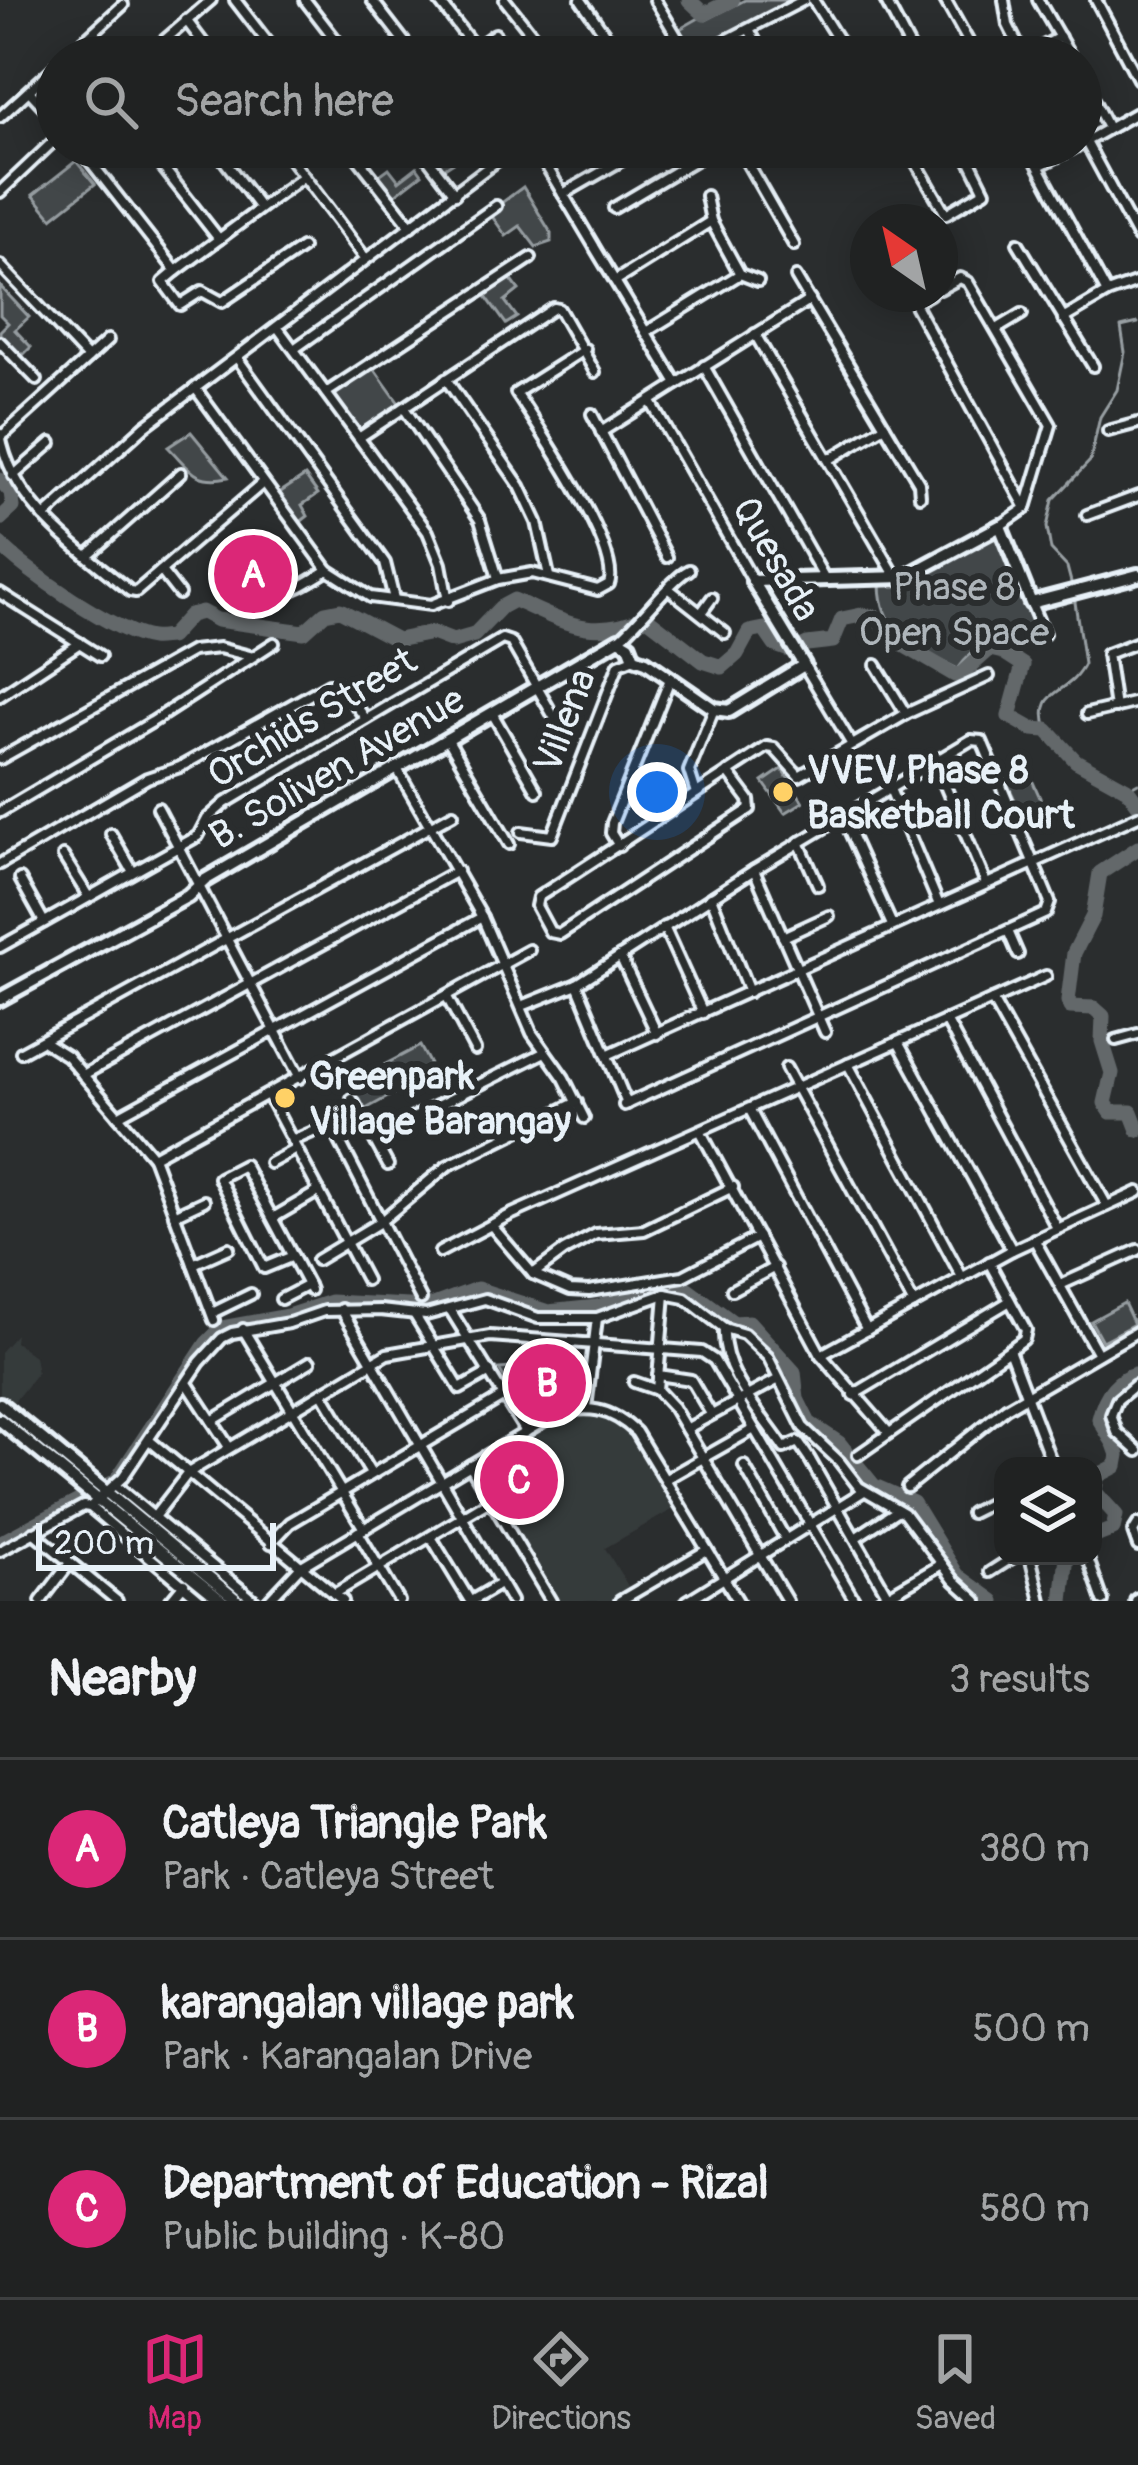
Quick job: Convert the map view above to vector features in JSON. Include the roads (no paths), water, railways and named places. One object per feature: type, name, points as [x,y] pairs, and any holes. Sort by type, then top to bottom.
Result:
[{"type":"street","points":[[168,36],[212,0]]},
{"type":"street","points":[[235,0],[263,36]]},
{"type":"street","points":[[304,0],[332,36]]},
{"type":"street","points":[[438,0],[466,36]]},
{"type":"street","points":[[505,0],[533,36]]},
{"type":"street","points":[[580,0],[606,36]]},
{"type":"street","points":[[655,0],[677,36]]},
{"type":"street","points":[[739,36],[808,0],[834,36]]},
{"type":"street","points":[[885,0],[904,36]]},
{"type":"street","points":[[945,0],[965,36]]},
{"type":"street","points":[[1004,0],[1014,36]]},
{"type":"street","points":[[1038,0],[1059,36]]},
{"type":"street","points":[[1096,0],[1138,79]]},
{"type":"street","points":[[374,1],[400,36]]},
{"type":"street","points":[[89,36],[123,4]]},
{"type":"street","points":[[186,20],[198,36]]},
{"type":"street","points":[[750,31],[753,36]]},
{"type":"street","points":[[0,117],[36,84]]},
{"type":"street","points":[[29,91],[36,98]]},
{"type":"street","points":[[1102,132],[1138,112]]},
{"type":"street","points":[[1102,116],[1108,128]]},
{"type":"street","points":[[0,192],[36,158]]},
{"type":"street","points":[[96,168],[176,271]]},
{"type":"street","points":[[163,168],[219,239]]},
{"type":"street","points":[[230,168],[260,208]]},
{"type":"street","points":[[298,168],[366,259]]},
{"type":"street","points":[[365,168],[411,226]]},
{"type":"street","points":[[435,168],[455,194]]},
{"type":"street","points":[[44,517],[145,426],[488,168]]},
{"type":"street","points":[[548,168],[677,384]]},
{"type":"street","points":[[563,194],[608,168]]},
{"type":"street","points":[[614,208],[681,168]]},
{"type":"street","points":[[750,168],[794,245]]},
{"type":"street","points":[[919,168],[946,214],[985,191],[974,168]]},
{"type":"street","points":[[1040,168],[1107,293]]},
{"type":"street","points":[[1092,168],[1138,238]]},
{"type":"street","points":[[302,248],[222,302],[202,291],[178,304],[163,282],[304,176]]},
{"type":"street","points":[[706,196],[711,220],[740,274],[758,281]]},
{"type":"street","points":[[295,349],[496,206]]},
{"type":"street","points":[[615,281],[711,220]]},
{"type":"street","points":[[1018,243],[1093,365]]},
{"type":"street","points":[[326,393],[531,257]]},
{"type":"street","points":[[0,265],[88,358]]},
{"type":"street","points":[[646,332],[740,274]]},
{"type":"street","points":[[796,277],[919,483],[920,496]]},
{"type":"street","points":[[753,580],[897,578],[914,573],[1026,508],[1052,428],[997,329],[964,278],[958,281]]},
{"type":"street","points":[[1063,319],[1107,293],[1138,282]]},
{"type":"street","points":[[601,432],[810,300]]},
{"type":"street","points":[[360,437],[554,308],[560,310],[596,372]]},
{"type":"street","points":[[919,312],[1026,508]]},
{"type":"street","points":[[997,329],[1022,314]]},
{"type":"street","points":[[278,328],[428,532],[448,601]]},
{"type":"street","points":[[755,334],[897,578]]},
{"type":"street","points":[[108,340],[0,435],[13,476],[44,517],[136,592],[263,483]]},
{"type":"street","points":[[0,342],[37,380]]},
{"type":"street","points":[[196,389],[328,570],[370,597],[431,605],[498,578],[532,573],[598,590],[612,578],[612,569],[579,492],[517,394],[585,349]]},
{"type":"street","points":[[237,358],[385,563],[394,599]]},
{"type":"street","points":[[704,365],[825,580]]},
{"type":"street","points":[[446,379],[520,486],[537,522],[549,576]]},
{"type":"street","name":"Quesada","points":[[651,401],[852,745]]},
{"type":"street","points":[[404,408],[480,520],[498,578]]},
{"type":"street","points":[[592,414],[667,557]]},
{"type":"street","points":[[1108,430],[1138,423]]},
{"type":"street","points":[[830,459],[885,426]]},
{"type":"street","points":[[13,476],[51,443]]},
{"type":"street","points":[[87,556],[181,472]]},
{"type":"street","points":[[1087,514],[1138,496]]},
{"type":"street","points":[[1000,526],[1044,634]]},
{"type":"street","points":[[280,595],[255,563],[230,585],[280,595],[328,570]]},
{"type":"street","name":"B. Soliven Avenue","points":[[0,999],[188,896],[395,766],[619,639],[656,605],[677,576],[689,570]]},
{"type":"street","points":[[161,571],[179,594]]},
{"type":"street","points":[[1030,603],[1138,575]]},
{"type":"street","points":[[669,589],[725,633]]},
{"type":"street","points":[[0,592],[100,656]]},
{"type":"street","points":[[701,613],[712,598]]},
{"type":"street","name":"Orchids Street","points":[[0,946],[198,836],[207,819],[225,803],[507,638],[562,731]]},
{"type":"street","points":[[619,639],[629,645],[634,658]]},
{"type":"street","points":[[1115,708],[1106,658],[1114,648],[1138,642]]},
{"type":"street","points":[[0,696],[80,643]]},
{"type":"street","points":[[0,812],[274,643]]},
{"type":"street","points":[[0,759],[192,651],[219,648],[252,657]]},
{"type":"street","name":"Villena","points":[[521,832],[552,836],[619,664],[634,658],[714,709]]},
{"type":"street","points":[[696,793],[689,771],[714,709],[734,710],[801,661]]},
{"type":"street","points":[[876,665],[906,714]]},
{"type":"street","points":[[728,772],[749,800],[749,809],[560,934],[550,932],[536,906],[538,897],[728,772],[771,746],[799,776],[906,714],[989,676]]},
{"type":"street","points":[[619,846],[611,833],[612,824],[670,679]]},
{"type":"street","points":[[0,864],[147,778],[180,767],[329,684],[341,685],[366,719]]},
{"type":"street","points":[[1087,714],[1138,702]]},
{"type":"street","points":[[491,712],[537,791]]},
{"type":"street","points":[[446,737],[508,844]]},
{"type":"street","points":[[522,1006],[577,984],[799,842],[978,739],[1050,902],[1048,911],[1008,932],[625,1105],[577,984]]},
{"type":"street","points":[[935,762],[986,883]]},
{"type":"street","points":[[395,766],[482,917],[543,1054],[564,1078],[584,1118]]},
{"type":"street","points":[[890,789],[939,905]]},
{"type":"street","points":[[158,808],[300,1078]]},
{"type":"street","points":[[21,1052],[453,814]]},
{"type":"street","points":[[843,817],[892,926]]},
{"type":"street","points":[[607,1055],[1137,817]]},
{"type":"street","points":[[111,834],[132,870]]},
{"type":"street","points":[[799,842],[818,886]]},
{"type":"street","points":[[63,856],[88,896]]},
{"type":"street","points":[[754,870],[826,1032]]},
{"type":"street","points":[[83,1075],[457,872]]},
{"type":"street","points":[[20,879],[44,922]]},
{"type":"street","points":[[711,897],[749,992]]},
{"type":"street","points":[[783,937],[829,916]]},
{"type":"street","points":[[118,1116],[482,917]]},
{"type":"street","points":[[664,927],[703,1013]]},
{"type":"street","points":[[1008,932],[1018,954]]},
{"type":"street","points":[[153,1157],[529,950]]},
{"type":"street","points":[[620,956],[657,1034]]},
{"type":"street","points":[[440,1252],[1046,976]]},
{"type":"street","points":[[447,997],[476,1050]]},
{"type":"street","points":[[992,1000],[1107,1206]]},
{"type":"street","points":[[946,1020],[1057,1228]]},
{"type":"street","points":[[1116,1040],[1138,1034]]},
{"type":"street","points":[[43,1041],[67,1056],[153,1157],[213,1316],[251,1294]]},
{"type":"street","points":[[898,1042],[1012,1250]]},
{"type":"street","points":[[374,1137],[543,1054]]},
{"type":"street","points":[[848,1064],[962,1277]]},
{"type":"street","points":[[786,1068],[914,1304]]},
{"type":"street","points":[[268,1095],[366,1280]]},
{"type":"street","points":[[352,1099],[388,1165]]},
{"type":"street","points":[[316,1260],[380,1222],[447,1166],[577,1102]]},
{"type":"street","points":[[750,1110],[867,1330]]},
{"type":"street","points":[[270,1163],[330,1124],[421,1299]]},
{"type":"street","points":[[701,1132],[821,1355],[889,1433]]},
{"type":"street","points":[[281,1299],[309,1287],[244,1165],[220,1177],[218,1182],[262,1267],[266,1270],[292,1256]]},
{"type":"street","points":[[533,1274],[564,1250],[596,1234],[644,1230],[733,1187]]},
{"type":"street","points":[[273,1218],[319,1192]]},
{"type":"street","points":[[821,1355],[1012,1250],[1138,1192]]},
{"type":"street","points":[[174,1215],[204,1201]]},
{"type":"street","points":[[491,1225],[533,1274],[570,1290],[683,1276],[759,1237]]},
{"type":"street","points":[[1034,1239],[1098,1354]]},
{"type":"street","points":[[193,1264],[229,1248]]},
{"type":"street","points":[[1060,1285],[1138,1250]]},
{"type":"street","points":[[858,1455],[1024,1340],[1026,1330],[989,1262]]},
{"type":"street","points":[[732,1290],[775,1267]]},
{"type":"street","points":[[657,1390],[665,1294]]},
{"type":"street","points":[[0,1551],[101,1496],[149,1440],[221,1338],[243,1329],[341,1310],[414,1314],[491,1299],[538,1318],[598,1318],[665,1294],[685,1298],[724,1328],[744,1334],[768,1357],[803,1427],[864,1491],[912,1521],[942,1564],[977,1601]]},
{"type":"street","points":[[853,1395],[1010,1300]]},
{"type":"street","points":[[341,1310],[511,1601]]},
{"type":"street","points":[[451,1310],[526,1432]]},
{"type":"street","points":[[414,1314],[460,1389],[490,1372]]},
{"type":"street","points":[[586,1408],[598,1318]]},
{"type":"street","points":[[724,1328],[733,1373],[785,1449],[798,1442],[886,1599],[942,1564]]},
{"type":"street","points":[[243,1329],[341,1492],[398,1601]]},
{"type":"street","points":[[908,1487],[1026,1396],[1138,1330]]},
{"type":"street","points":[[154,1517],[188,1473],[387,1354],[490,1336],[710,1355],[855,1601]]},
{"type":"street","points":[[1009,1350],[1050,1457]]},
{"type":"street","points":[[212,1421],[310,1362]]},
{"type":"street","points":[[658,1375],[691,1380],[711,1414]]},
{"type":"street","points":[[686,1429],[777,1380]]},
{"type":"street","points":[[634,1382],[657,1390],[686,1429],[787,1601]]},
{"type":"street","points":[[187,1383],[229,1447]]},
{"type":"street","points":[[1135,1385],[1117,1400],[1111,1415],[1117,1432],[1138,1451]]},
{"type":"street","points":[[322,1394],[372,1475]]},
{"type":"street","points":[[271,1543],[290,1523],[505,1396]]},
{"type":"street","points":[[0,1404],[28,1436]]},
{"type":"street","points":[[268,1601],[300,1567],[554,1415],[586,1408],[620,1417],[636,1432],[738,1601]]},
{"type":"street","points":[[0,1420],[74,1473],[222,1601]]},
{"type":"street","points":[[665,1479],[754,1429]]},
{"type":"street","points":[[149,1440],[339,1598],[378,1566],[491,1500]]},
{"type":"street","points":[[470,1465],[551,1601]]},
{"type":"street","points":[[744,1466],[785,1538]]},
{"type":"street","points":[[689,1601],[864,1491]]},
{"type":"street","points":[[101,1496],[154,1517],[255,1601]]},
{"type":"street","points":[[971,1513],[994,1502]]},
{"type":"street","points":[[855,1538],[898,1510]]},
{"type":"street","points":[[1136,1525],[1138,1546]]},
{"type":"street","points":[[33,1532],[117,1601]]},
{"type":"street","points":[[431,1537],[471,1601],[500,1584]]},
{"type":"street","points":[[620,1601],[707,1550]]},
{"type":"street","points":[[40,1601],[70,1563]]},
{"type":"street","points":[[990,1572],[1001,1565]]},
{"type":"street","points":[[1032,1565],[1041,1601]]},
{"type":"street","points":[[1090,1565],[1102,1601]]},
{"type":"street","points":[[170,1601],[190,1576]]},
{"type":"street","points":[[190,1576],[202,1601]]},
{"type":"street","points":[[190,1576],[238,1601]]},
{"type":"street","points":[[952,1601],[967,1593]]},
{"type":"waterway","points":[[689,0],[704,14],[732,0]]},
{"type":"waterway","points":[[1072,586],[1067,567],[1051,550],[1047,527],[1053,500],[1090,461],[1100,417],[1117,390],[1125,352],[1121,327],[1138,323]]},
{"type":"waterway","points":[[0,480],[11,492],[13,507],[0,519]]},
{"type":"waterway","points":[[0,544],[95,614],[154,638],[170,637],[190,615],[202,612],[217,620],[304,632],[325,613],[340,610],[397,640],[432,633],[453,641],[474,635],[514,600],[564,622],[594,628],[646,617],[703,661],[722,667],[737,654],[749,632],[764,629],[775,645],[792,651],[833,641],[842,619],[876,617],[893,639],[955,675],[990,649],[1023,665],[1009,716],[1032,729],[1047,730],[1076,761],[1127,789],[1138,804]]},
{"type":"waterway","points":[[1047,730],[1045,706],[1084,664],[1074,595]]},
{"type":"waterway","points":[[1127,789],[1138,783]]},
{"type":"waterway","points":[[1138,848],[1100,873],[1093,916],[1074,953],[1068,1001],[1070,1007],[1094,1008],[1103,1016],[1102,1041],[1112,1073],[1105,1103],[1111,1112],[1131,1112],[1138,1130]]},
{"type":"waterway","points":[[0,1543],[116,1481],[207,1343],[222,1328],[288,1316],[331,1302],[428,1307],[477,1289],[548,1312],[597,1307],[675,1285],[685,1287],[734,1323],[749,1322],[794,1372],[797,1399],[809,1423],[839,1443],[874,1486],[913,1503],[957,1575],[993,1601]]},
{"type":"waterway","points":[[1102,1473],[1116,1466],[1118,1455],[1099,1419],[1101,1411],[1117,1384],[1138,1373]]},
{"type":"waterway","points":[[1102,1500],[1116,1515],[1113,1529],[1102,1533]]},
{"type":"waterway","points":[[1062,1601],[1066,1565]]},
{"type":"place","name":"Catleya Triangle Park","points":[[253,574]]},
{"type":"place","name":"VVEV Phase 8 Basketball Court","points":[[783,792]]},
{"type":"place","name":"Greenpark Village Barangay","points":[[285,1098]]},
{"type":"place","name":"karangalan village park","points":[[547,1383]]},
{"type":"place","name":"Department of Education - Rizal","points":[[519,1480]]},
{"type":"park label","name":"Phase 8 Open Space","points":[[954,610]]}]
